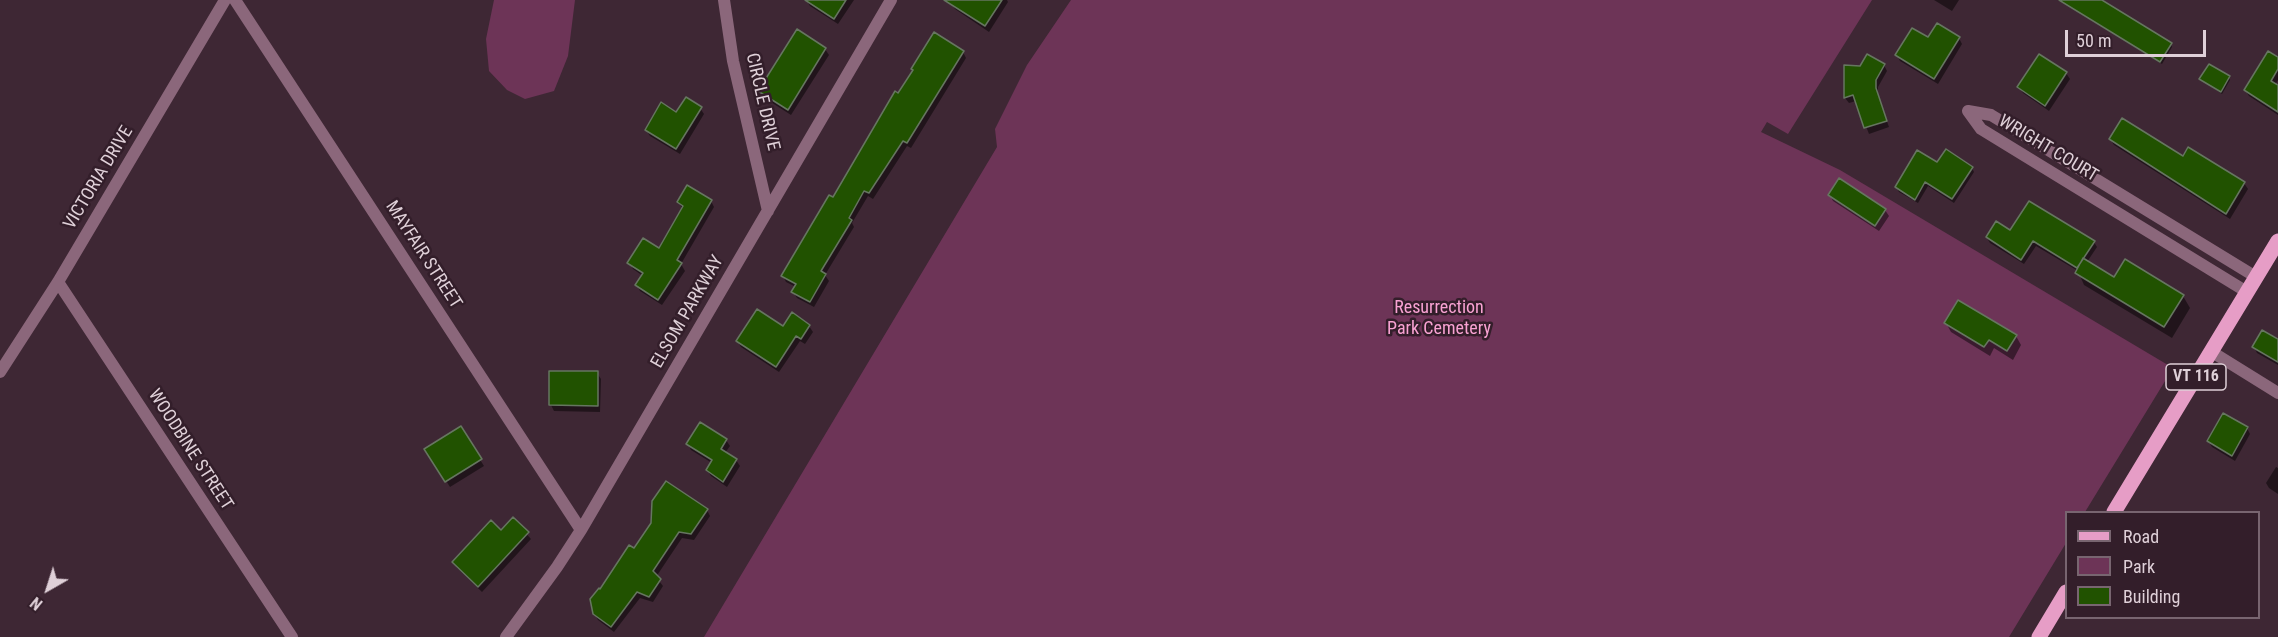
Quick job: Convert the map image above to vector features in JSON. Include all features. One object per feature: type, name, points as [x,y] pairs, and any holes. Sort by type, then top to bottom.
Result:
[{"type":"main road","name":"VT 116","points":[[2115,511],[2278,241]]},
{"type":"main road","points":[[2039,637],[2065,595]]},
{"type":"street","name":"VICTORIA DRIVE","points":[[0,372],[58,282],[225,0]]},
{"type":"street","name":"MAYFAIR STREET","points":[[235,0],[581,530]]},
{"type":"street","name":"CIRCLE DRIVE","points":[[724,0],[734,61],[768,211]]},
{"type":"street","name":"ELSOM PARKWAY","points":[[506,637],[581,530],[891,0]]},
{"type":"street","name":"WRIGHT COURT","points":[[2247,292],[1981,129],[1968,111],[1991,114],[2256,277]]},
{"type":"street","name":"WOODBINE STREET","points":[[58,282],[292,637]]},
{"type":"street","points":[[2212,352],[2278,393]]},
{"type":"green space","points":[[494,0],[575,0],[568,56],[554,91],[525,99],[507,90],[489,71],[486,39]]},
{"type":"green space","name":"Resurrection Park Cemetery","points":[[1071,0],[1872,0],[1788,134],[1767,122],[1761,132],[1840,170],[2173,368],[2086,511],[2065,511],[2065,545],[2009,637],[704,637],[997,147],[995,129],[1027,65]]},
{"type":"building","points":[[805,0],[846,0],[834,19]]},
{"type":"building","points":[[944,0],[1002,0],[985,26]]},
{"type":"building","points":[[2059,0],[2102,0],[2172,43],[2160,62]]},
{"type":"building","points":[[1937,23],[1960,37],[1934,79],[1895,55],[1912,28],[1928,37]]},
{"type":"building","points":[[797,29],[826,48],[788,110],[758,91]]},
{"type":"building","points":[[934,32],[964,51],[907,143],[903,141],[869,193],[864,191],[849,218],[852,220],[821,271],[826,274],[810,302],[791,292],[796,284],[781,276],[829,195],[833,197],[895,91],[898,93],[913,70],[911,69]]},
{"type":"building","points":[[2268,51],[2278,57],[2278,69],[2271,81],[2278,85],[2278,112],[2244,90]]},
{"type":"building","points":[[1867,54],[1885,64],[1876,80],[1876,88],[1887,121],[1864,128],[1853,95],[1844,98],[1844,65],[1860,66]]},
{"type":"building","points":[[2039,54],[2067,72],[2045,106],[2017,87]]},
{"type":"building","points":[[2209,64],[2230,76],[2221,92],[2199,79]]},
{"type":"building","points":[[686,97],[702,107],[676,149],[645,130],[661,102],[676,112]]},
{"type":"building","points":[[2122,118],[2183,156],[2188,147],[2245,182],[2226,214],[2109,139]]},
{"type":"building","points":[[1946,149],[1973,167],[1952,199],[1925,182],[1915,200],[1895,187],[1917,150],[1937,162]]},
{"type":"building","points":[[1839,178],[1886,209],[1875,226],[1828,195]]},
{"type":"building","points":[[687,185],[712,200],[677,260],[682,263],[658,300],[635,285],[643,273],[627,263],[643,238],[659,248],[683,206],[677,202]]},
{"type":"building","points":[[2029,201],[2095,241],[2077,268],[2033,241],[2021,260],[1986,237],[1996,221],[2010,230]]},
{"type":"building","points":[[2083,258],[2114,277],[2125,259],[2184,295],[2164,327],[2075,273]]},
{"type":"building","points":[[1958,300],[2017,335],[2007,351],[1989,340],[1984,347],[1944,323]]},
{"type":"building","points":[[757,309],[783,326],[792,312],[810,325],[801,339],[796,336],[776,367],[736,341]]},
{"type":"building","points":[[2262,330],[2278,339],[2278,362],[2252,347]]},
{"type":"building","points":[[549,371],[598,371],[598,406],[549,405]]},
{"type":"building","points":[[2223,413],[2248,427],[2232,456],[2207,441]]},
{"type":"building","points":[[700,422],[727,439],[721,449],[737,459],[723,482],[706,470],[712,460],[686,444]]},
{"type":"building","points":[[461,426],[482,459],[445,482],[424,449]]},
{"type":"building","points":[[666,481],[708,509],[691,534],[679,532],[653,571],[661,579],[649,597],[637,592],[611,627],[593,614],[590,599],[600,589],[629,545],[634,548],[651,523],[652,501]]},
{"type":"building","points":[[513,517],[529,532],[478,587],[452,562],[491,520],[501,530]]}]
